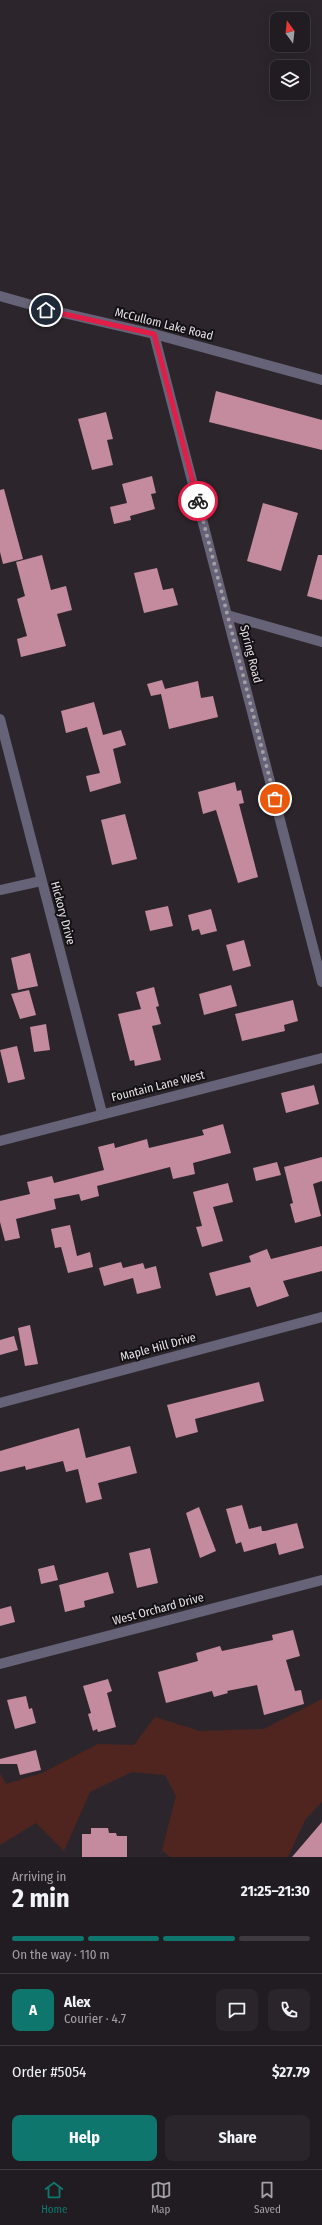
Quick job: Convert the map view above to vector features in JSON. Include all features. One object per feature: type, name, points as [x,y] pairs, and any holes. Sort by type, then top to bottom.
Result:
[{"type":"street","name":"McCullom Lake Road","points":[[0,296],[46,310],[154,334],[322,380]]},
{"type":"street","name":"Spring Road","points":[[154,334],[322,982]]},
{"type":"street","points":[[227,615],[322,642]]},
{"type":"street","name":"Hickory Drive","points":[[0,719],[102,1113]]},
{"type":"street","points":[[0,890],[41,881]]},
{"type":"street","name":"Fountain Lane West","points":[[0,1141],[102,1113],[322,1058]]},
{"type":"street","name":"Maple Hill Drive","points":[[0,1403],[322,1317]]},
{"type":"street","name":"West Orchard Drive","points":[[0,1664],[322,1580]]},
{"type":"shaded area","points":[[322,1699],[322,1802],[305,1820],[288,1857],[170,1857],[162,1850],[176,1796],[165,1775],[132,1772],[90,1792],[64,1851],[36,1823],[0,1845],[0,1773],[6,1784],[42,1773],[98,1744],[134,1745],[155,1717],[200,1731],[264,1729]]},
{"type":"building","points":[[216,391],[322,420],[322,450],[209,422]]},
{"type":"building","points":[[106,412],[113,439],[107,440],[113,465],[92,470],[78,419]]},
{"type":"building","points":[[152,476],[156,493],[151,494],[155,509],[130,516],[131,520],[114,524],[110,507],[127,503],[122,484]]},
{"type":"building","points":[[4,489],[23,559],[3,564],[0,552],[0,490]]},
{"type":"building","points":[[263,503],[298,513],[281,571],[247,561]]},
{"type":"building","points":[[42,555],[51,590],[66,586],[72,610],[57,614],[66,646],[21,657],[17,639],[27,636],[17,599],[25,596],[16,562]]},
{"type":"building","points":[[318,555],[322,555],[322,600],[307,596]]},
{"type":"building","points":[[157,568],[163,590],[173,588],[178,605],[144,613],[134,573]]},
{"type":"building","points":[[162,680],[165,689],[198,681],[201,698],[213,696],[218,717],[169,729],[161,694],[151,696],[147,684]]},
{"type":"building","points":[[94,702],[103,735],[121,730],[126,745],[113,749],[121,783],[90,792],[86,776],[100,773],[87,727],[66,733],[61,711]]},
{"type":"building","points":[[235,782],[237,791],[241,790],[244,803],[239,804],[258,877],[238,883],[216,810],[203,814],[198,792]]},
{"type":"building","points":[[125,814],[137,859],[112,865],[101,820]]},
{"type":"building","points":[[168,906],[173,926],[150,931],[145,911]]},
{"type":"building","points":[[211,909],[217,931],[201,935],[199,929],[192,931],[188,915]]},
{"type":"building","points":[[244,940],[251,966],[233,971],[226,945]]},
{"type":"building","points":[[30,953],[38,986],[18,990],[11,958]]},
{"type":"building","points":[[231,985],[237,1006],[204,1015],[199,994]]},
{"type":"building","points":[[154,987],[159,1006],[156,1007],[161,1024],[152,1026],[161,1060],[135,1066],[134,1060],[130,1061],[118,1014],[141,1009],[136,992]]},
{"type":"building","points":[[29,990],[36,1015],[20,1019],[11,994]]},
{"type":"building","points":[[293,1000],[298,1021],[284,1025],[285,1031],[242,1041],[235,1014]]},
{"type":"building","points":[[46,1024],[50,1050],[34,1052],[30,1027]]},
{"type":"building","points":[[17,1046],[25,1079],[8,1083],[0,1050]]},
{"type":"building","points":[[314,1085],[319,1104],[286,1113],[281,1093]]},
{"type":"building","points":[[223,1124],[231,1153],[193,1163],[195,1174],[173,1179],[170,1167],[97,1186],[99,1196],[81,1201],[79,1194],[54,1199],[56,1209],[16,1219],[20,1238],[5,1241],[0,1222],[0,1201],[30,1194],[27,1182],[52,1176],[54,1183],[104,1170],[98,1147],[114,1143],[115,1148],[147,1139],[149,1148],[204,1135],[202,1130]]},
{"type":"building","points":[[322,1157],[322,1181],[313,1184],[321,1216],[295,1223],[290,1204],[293,1203],[284,1167]]},
{"type":"building","points":[[277,1162],[281,1175],[256,1181],[253,1168]]},
{"type":"building","points":[[228,1183],[233,1202],[213,1207],[223,1241],[202,1247],[196,1227],[202,1226],[193,1192]]},
{"type":"building","points":[[70,1225],[77,1256],[90,1252],[93,1267],[68,1273],[61,1247],[55,1248],[51,1229]]},
{"type":"building","points":[[322,1246],[322,1271],[283,1281],[289,1296],[257,1307],[250,1287],[216,1296],[209,1273],[251,1262],[249,1256],[267,1249],[271,1259]]},
{"type":"building","points":[[121,1262],[123,1268],[143,1263],[145,1269],[156,1266],[161,1288],[137,1294],[133,1278],[104,1286],[99,1268]]},
{"type":"building","points":[[30,1325],[38,1364],[25,1366],[18,1328]]},
{"type":"building","points":[[14,1336],[18,1350],[0,1355],[0,1340]]},
{"type":"building","points":[[259,1382],[264,1401],[195,1419],[198,1432],[176,1438],[167,1405]]},
{"type":"building","points":[[79,1428],[86,1458],[130,1446],[137,1473],[98,1483],[102,1499],[86,1503],[78,1469],[66,1472],[63,1461],[26,1470],[25,1466],[0,1472],[0,1451]]},
{"type":"building","points":[[242,1505],[249,1529],[261,1526],[262,1531],[265,1531],[297,1523],[304,1548],[279,1555],[276,1543],[244,1552],[241,1542],[236,1544],[226,1509]]},
{"type":"building","points":[[199,1507],[216,1551],[200,1558],[186,1513]]},
{"type":"building","points":[[150,1548],[158,1583],[137,1588],[129,1553]]},
{"type":"building","points":[[54,1565],[58,1580],[41,1584],[38,1569]]},
{"type":"building","points":[[108,1572],[114,1593],[84,1601],[85,1607],[65,1612],[59,1585]]},
{"type":"building","points":[[11,1606],[15,1622],[0,1626],[0,1609]]},
{"type":"building","points":[[293,1630],[300,1656],[286,1660],[295,1691],[301,1690],[304,1704],[264,1715],[257,1685],[227,1691],[228,1693],[214,1697],[212,1691],[166,1703],[158,1672],[198,1661],[196,1653],[220,1646],[222,1651],[273,1640],[272,1635]]},
{"type":"building","points":[[108,1679],[112,1691],[107,1693],[116,1727],[98,1732],[97,1729],[93,1731],[88,1714],[91,1713],[83,1686]]},
{"type":"building","points":[[26,1696],[29,1709],[32,1708],[36,1723],[15,1729],[7,1700]]},
{"type":"building","points":[[36,1750],[41,1770],[20,1775],[17,1764],[0,1764],[0,1759]]},
{"type":"building","points":[[322,1822],[322,1857],[292,1857]]},
{"type":"building","points":[[91,1828],[108,1828],[109,1833],[116,1833],[117,1836],[127,1836],[127,1857],[82,1857],[82,1834],[91,1834]]},
{"type":"way so far","points":[[198,501],[275,799]]},
{"type":"route","points":[[46,310],[154,334],[198,501]]}]
